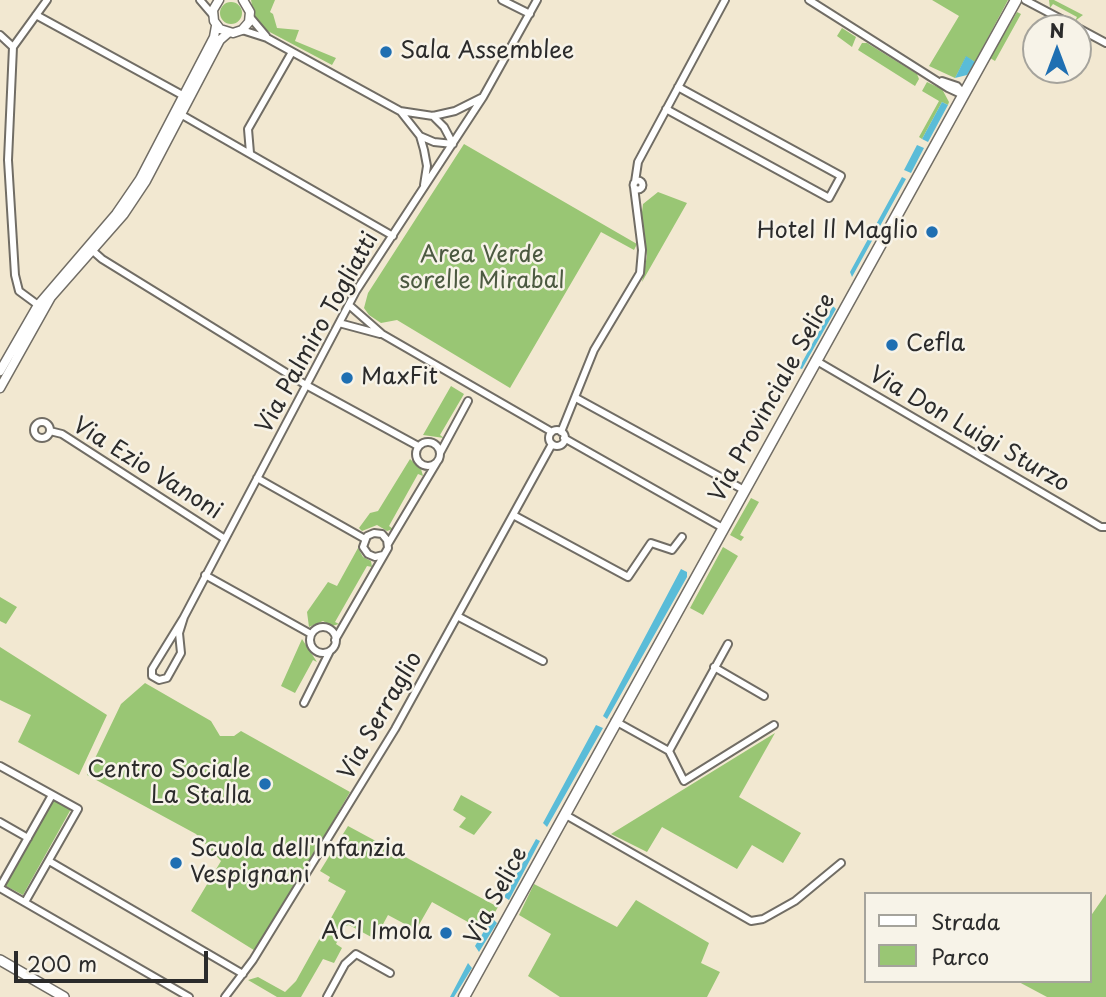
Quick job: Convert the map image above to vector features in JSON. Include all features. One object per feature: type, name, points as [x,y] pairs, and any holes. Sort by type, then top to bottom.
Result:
[{"type":"main road","name":"Via Provinciale Selice","points":[[564,814],[816,360],[959,94],[969,84],[1016,0]]},
{"type":"main road","name":"Via Selice","points":[[464,997],[564,814]]},
{"type":"main road","points":[[0,960],[64,997]]},
{"type":"street","points":[[38,305],[19,291],[15,275],[8,160],[13,47],[47,0]]},
{"type":"street","points":[[0,371],[38,305],[121,207],[184,96],[216,26],[213,16],[200,0]]},
{"type":"street","points":[[213,16],[218,0]]},
{"type":"street","points":[[502,0],[530,14]]},
{"type":"street","name":"Via Palmiro Togliatti","points":[[184,617],[179,633],[181,653],[167,678],[159,680],[152,676],[152,669],[184,617],[349,305],[483,97],[537,0]]},
{"type":"street","points":[[552,444],[561,444],[594,350],[639,273],[642,250],[636,187],[637,166],[725,0]]},
{"type":"street","points":[[809,0],[959,94]]},
{"type":"street","points":[[1025,0],[1052,14]]},
{"type":"street","points":[[245,1],[250,17],[267,38]]},
{"type":"street","points":[[36,15],[184,96]]},
{"type":"street","points":[[242,30],[250,17]]},
{"type":"street","points":[[216,26],[228,33]]},
{"type":"street","points":[[0,388],[45,305],[124,214],[182,115],[220,40],[228,33],[242,30],[267,38],[400,111],[433,116],[455,111],[483,97]]},
{"type":"street","points":[[0,36],[13,47]]},
{"type":"street","points":[[250,154],[248,129],[292,52]]},
{"type":"street","points":[[666,109],[829,198],[841,176],[678,87]]},
{"type":"street","points":[[400,111],[419,136],[427,166],[423,190]]},
{"type":"street","points":[[182,115],[393,236]]},
{"type":"street","points":[[433,116],[444,127],[453,144]]},
{"type":"street","points":[[419,136],[433,142],[453,144]]},
{"type":"street","points":[[93,250],[306,385],[418,446]]},
{"type":"street","points":[[349,305],[382,334],[723,528]]},
{"type":"street","points":[[339,323],[382,334]]},
{"type":"street","name":"Via Don Luigi Sturzo","points":[[816,360],[1101,527],[1106,527]]},
{"type":"street","points":[[576,398],[744,490]]},
{"type":"street","points":[[304,704],[335,640],[437,462],[468,401]]},
{"type":"street","name":"Via Ezio Vanoni","points":[[50,431],[62,434],[225,539]]},
{"type":"street","name":"Via Serraglio","points":[[225,997],[243,974],[389,739],[515,516],[552,444],[549,439],[552,432]]},
{"type":"street","points":[[437,462],[430,466],[421,465],[415,454],[418,446],[425,442],[433,443],[440,453]]},
{"type":"street","points":[[257,478],[365,539]]},
{"type":"street","points":[[515,516],[628,577],[650,542],[672,550],[682,537]]},
{"type":"street","points":[[383,555],[375,557],[368,554],[363,547],[365,539],[370,534],[378,533],[385,537],[388,544]]},
{"type":"street","points":[[205,575],[311,634]]},
{"type":"street","points":[[459,617],[543,661]]},
{"type":"street","points":[[331,649],[324,653],[313,649],[311,634],[317,628],[326,628],[333,632],[335,640]]},
{"type":"street","points":[[669,751],[728,644]]},
{"type":"street","points":[[715,667],[764,696]]},
{"type":"street","points":[[615,722],[669,751],[684,781],[774,725]]},
{"type":"street","points":[[0,766],[78,810],[25,902]]},
{"type":"street","points":[[52,795],[0,888],[188,997]]},
{"type":"street","points":[[564,814],[751,921],[763,919],[795,901],[841,863]]},
{"type":"street","points":[[0,822],[28,838]]},
{"type":"street","points":[[49,861],[243,974]]},
{"type":"street","points":[[327,997],[345,964],[355,954],[390,973]]},
{"type":"green space","points":[[251,0],[275,0],[270,12],[277,28],[299,30],[295,41],[336,58],[332,65],[264,29],[254,16]]},
{"type":"green space","points":[[932,0],[1008,0],[975,62],[966,57],[955,78],[929,66],[959,16]]},
{"type":"green space","points":[[1049,0],[1054,0],[1081,14],[1071,14],[1053,4],[1050,8]]},
{"type":"green space","points":[[231,2],[239,5],[242,13],[239,21],[231,24],[223,21],[220,13],[223,5]]},
{"type":"green space","points":[[1017,12],[1021,14],[995,61],[990,58]]},
{"type":"green space","points":[[842,28],[856,37],[852,47],[837,36]]},
{"type":"green space","points":[[862,43],[867,43],[917,74],[919,79],[915,86],[858,50]]},
{"type":"green space","points":[[927,82],[942,89],[949,102],[948,105],[942,102],[922,139],[919,137],[939,101],[922,91]]},
{"type":"green space","name":"Area Verde sorelle Mirabal","points":[[464,144],[637,244],[634,250],[601,232],[510,388],[397,320],[381,323],[364,308],[368,293]]},
{"type":"green space","points":[[658,192],[687,203],[642,282],[647,256],[641,220],[643,204]]},
{"type":"green space","points":[[451,386],[464,394],[440,435],[444,438],[423,435]]},
{"type":"green space","points":[[410,459],[421,469],[423,476],[418,474],[389,526],[393,529],[387,531],[377,525],[362,531],[359,528],[370,513],[378,511]]},
{"type":"green space","points":[[751,498],[759,502],[740,535],[744,537],[741,541],[730,535]]},
{"type":"green space","points":[[723,547],[738,556],[703,615],[690,608]]},
{"type":"green space","points":[[358,548],[363,557],[371,561],[372,567],[367,566],[335,622],[339,624],[332,626],[323,621],[309,627],[307,612],[328,582],[337,586]]},
{"type":"green space","points":[[0,597],[17,607],[6,624],[0,621]]},
{"type":"green space","points":[[302,639],[317,662],[313,660],[295,693],[281,686]]},
{"type":"green space","points":[[0,647],[107,715],[79,775],[18,742],[31,715],[0,700]]},
{"type":"green space","points":[[145,683],[211,721],[220,736],[234,736],[241,731],[350,792],[257,952],[191,911],[221,861],[196,834],[87,775],[121,704]]},
{"type":"green space","points":[[775,733],[739,797],[801,833],[783,863],[752,845],[737,869],[662,827],[647,852],[611,834]]},
{"type":"green space","points":[[461,795],[492,812],[474,835],[459,827],[466,818],[453,810]]},
{"type":"green space","points":[[53,799],[71,809],[23,895],[4,885]]},
{"type":"green space","points":[[348,826],[498,907],[484,931],[432,902],[416,930],[388,915],[375,939],[349,925],[345,926],[336,944],[342,948],[334,963],[323,959],[301,997],[277,997],[248,980],[258,977],[285,992],[296,981],[346,891],[328,881],[330,877],[320,871]]},
{"type":"green space","points":[[534,884],[617,927],[636,900],[709,943],[701,963],[720,972],[707,997],[560,997],[528,976],[551,934],[519,915]]},
{"type":"green space","points":[[1106,894],[1106,997],[1047,997],[1021,983],[1092,983],[1092,914]]},
{"type":"water","points":[[966,56],[975,62],[967,75],[955,78]]},
{"type":"water","points":[[942,102],[948,105],[928,142],[922,139]]},
{"type":"water","points":[[917,145],[924,148],[911,173],[904,170]]},
{"type":"water","points":[[902,177],[906,179],[852,277],[850,272]]},
{"type":"water","points":[[833,306],[836,309],[802,369],[799,368]]},
{"type":"water","points":[[681,569],[687,572],[687,577],[607,719],[603,716]]},
{"type":"water","points":[[596,725],[603,728],[547,827],[543,823]]},
{"type":"water","points":[[536,839],[540,841],[509,900],[504,897]]},
{"type":"water","points":[[492,918],[497,923],[479,952],[475,946]]},
{"type":"water","points":[[468,963],[472,968],[454,997],[450,997]]},
{"type":"place","name":"Sala Assemblee","points":[[386,52]]},
{"type":"place","name":"Hotel Il Maglio","points":[[932,232]]},
{"type":"place","name":"Cefla","points":[[892,345]]},
{"type":"place","name":"MaxFit","points":[[347,378]]},
{"type":"place","name":"Centro Sociale La Stalla","points":[[265,784]]},
{"type":"place","name":"Scuola dell'Infanzia Vespignani","points":[[176,863]]},
{"type":"place","name":"ACI Imola","points":[[446,933]]}]
